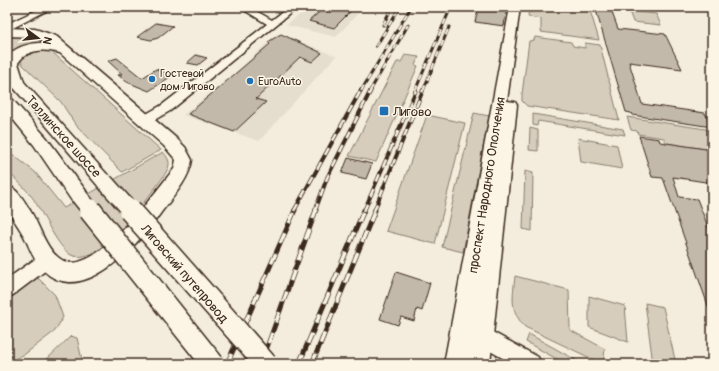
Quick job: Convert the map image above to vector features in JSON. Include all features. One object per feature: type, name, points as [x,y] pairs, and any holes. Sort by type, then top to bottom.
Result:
[{"type":"main road","name":"проспект Народного Ополчения","points":[[477,364],[472,330],[515,7]]},
{"type":"main road","name":"проспект Народного Ополчения","points":[[457,364],[472,330],[523,7]]},
{"type":"main road","points":[[7,32],[35,33],[46,36],[59,44],[65,51],[151,117],[179,151],[184,160],[182,170],[121,248],[106,259],[88,269],[71,272],[58,269],[47,260],[25,217],[7,192]]},
{"type":"main road","points":[[12,78],[11,63],[19,54],[31,48],[45,46],[65,51]]},
{"type":"main road","name":"Таллинское шоссе","points":[[12,78],[105,182]]},
{"type":"main road","name":"Таллинское шоссе","points":[[10,109],[40,140],[79,196],[214,364]]},
{"type":"main road","name":"Лиговский путепровод","points":[[105,182],[266,364]]},
{"type":"street","points":[[7,28],[50,7]]},
{"type":"street","points":[[243,7],[272,23]]},
{"type":"street","points":[[151,117],[294,7]]},
{"type":"street","points":[[7,289],[47,260]]},
{"type":"street","points":[[472,330],[531,364]]},
{"type":"shaded area","points":[[311,7],[364,7],[336,37],[286,25]]},
{"type":"shaded area","points":[[529,7],[589,7],[599,40],[541,32],[541,19],[528,17]]},
{"type":"shaded area","points":[[629,11],[656,14],[661,25],[633,22]]},
{"type":"shaded area","points":[[278,33],[336,56],[259,141],[183,115],[235,73]]},
{"type":"shaded area","points":[[7,35],[31,36],[46,41],[13,53],[7,59]]},
{"type":"shaded area","points":[[535,37],[571,42],[573,46],[585,48],[585,43],[600,45],[619,120],[527,106],[522,101],[522,94],[529,41],[534,40]]},
{"type":"shaded area","points":[[39,50],[52,52],[161,150],[122,172],[75,124],[61,102],[22,64],[21,60],[25,56]]},
{"type":"shaded area","points":[[405,55],[419,57],[415,65],[418,66],[376,162],[349,156],[397,62],[401,62]]},
{"type":"shaded area","points":[[474,113],[489,116],[463,252],[442,247]]},
{"type":"shaded area","points":[[533,114],[623,129],[625,135],[538,121],[537,126],[533,125]]},
{"type":"shaded area","points":[[427,115],[465,123],[435,244],[386,231]]},
{"type":"shaded area","points":[[627,117],[712,130],[712,150],[666,143],[664,138],[638,134],[637,131],[631,130]]},
{"type":"shaded area","points":[[530,128],[538,130],[538,151],[529,150]]},
{"type":"shaded area","points":[[578,138],[617,145],[622,169],[581,162]]},
{"type":"shaded area","points":[[7,150],[35,172],[64,208],[163,152],[169,163],[168,168],[157,185],[137,210],[106,244],[97,251],[88,255],[74,256],[68,253],[57,239],[32,197],[7,171]]},
{"type":"shaded area","points":[[525,171],[533,173],[532,231],[523,229]]},
{"type":"shaded area","points":[[515,276],[569,290],[570,330],[605,349],[603,364],[525,327],[516,315],[514,309],[513,297]]},
{"type":"shaded area","points":[[38,278],[55,295],[63,317],[55,331],[25,354],[7,363],[7,295],[27,280]]},
{"type":"shaded area","points":[[589,296],[625,306],[628,342],[589,327]]},
{"type":"shaded area","points":[[645,303],[663,307],[676,364],[653,364]]},
{"type":"shaded area","points":[[529,334],[583,364],[566,364],[526,342]]},
{"type":"shaded area","points":[[71,336],[77,338],[83,364],[42,364]]},
{"type":"building","points":[[325,7],[337,7],[352,10],[334,28],[309,21]]},
{"type":"building","points":[[479,7],[507,7],[504,26],[475,22]]},
{"type":"building","points":[[595,7],[610,7],[618,29],[665,34],[682,69],[629,62],[642,104],[705,113],[712,127],[632,115],[631,113],[626,112]]},
{"type":"building","points":[[156,23],[173,26],[158,38],[151,40],[137,37]]},
{"type":"building","name":"EuroAuto","points":[[281,34],[322,53],[312,62],[300,57],[256,99],[266,102],[234,132],[188,114],[270,44],[268,42]]},
{"type":"building","points":[[196,55],[207,58],[198,65],[187,63]]},
{"type":"building","points":[[117,58],[142,78],[156,69],[173,75],[149,91],[127,82],[118,75],[122,74],[108,61]]},
{"type":"building","points":[[639,136],[659,139],[660,142],[712,150],[712,183],[673,177],[679,197],[697,199],[712,237],[711,314],[663,178],[652,177]]},
{"type":"building","points":[[348,158],[372,164],[366,179],[342,173]]},
{"type":"building","points":[[396,272],[430,283],[422,311],[417,309],[414,321],[401,317],[398,325],[380,319]]},
{"type":"railway","points":[[383,25],[392,7]]},
{"type":"railway","points":[[376,46],[400,7]]},
{"type":"railway","points":[[361,91],[411,7]]},
{"type":"railway","points":[[415,91],[451,7]]},
{"type":"railway","points":[[370,91],[408,25]]},
{"type":"railway","points":[[423,91],[449,27]]},
{"type":"railway","points":[[294,211],[361,90]]},
{"type":"railway","points":[[315,211],[327,178],[371,90]]},
{"type":"railway","points":[[364,211],[416,90]]},
{"type":"railway","points":[[374,211],[423,90]]},
{"type":"railway","points":[[227,364],[295,210]]},
{"type":"railway","points":[[261,364],[316,210]]},
{"type":"railway","points":[[299,364],[364,210]]},
{"type":"railway","points":[[312,364],[375,210]]},
{"type":"place","name":"Гостевой дом Лигово","points":[[152,79]]},
{"type":"place","name":"EuroAuto","points":[[250,81]]},
{"type":"place","name":"Лигово","points":[[384,111]]}]
